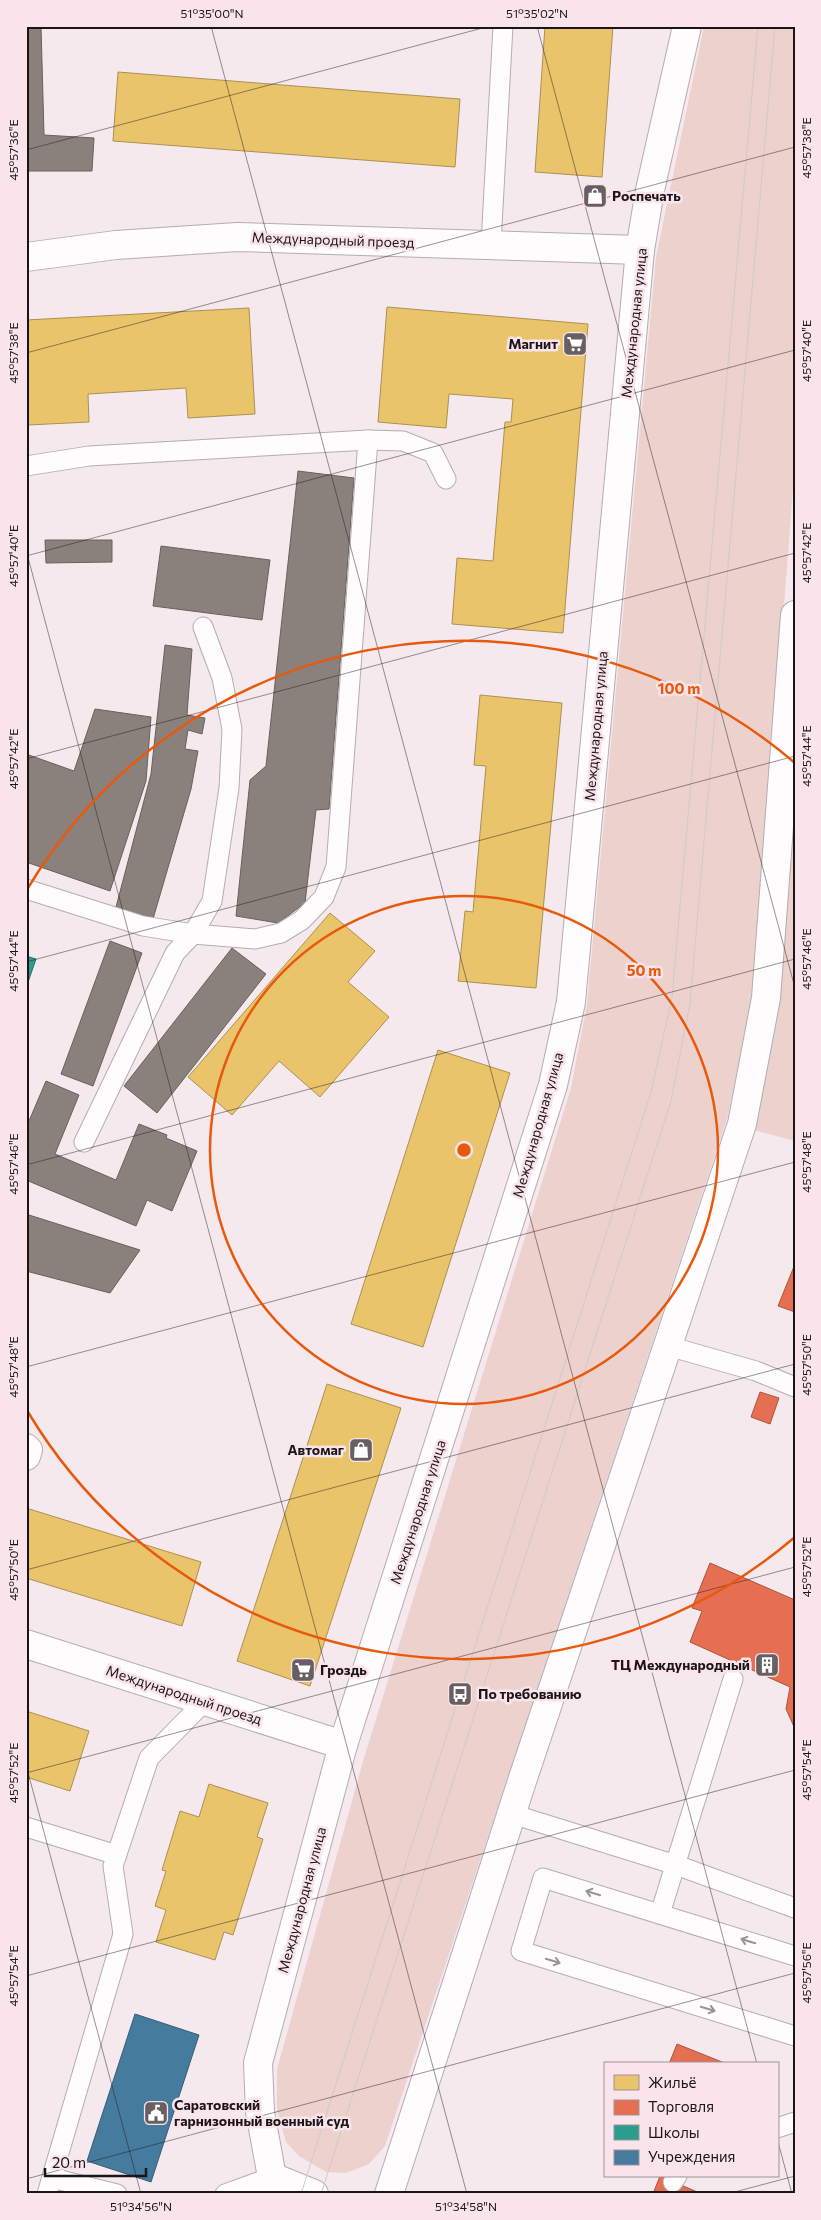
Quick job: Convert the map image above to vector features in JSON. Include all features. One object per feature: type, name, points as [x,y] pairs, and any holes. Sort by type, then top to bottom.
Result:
[{"type":"street","name":"Международная улица","points":[[269,2185],[260,2112],[258,2063],[342,1746],[553,1085],[571,1002],[640,250],[650,190],[687,26]]},
{"type":"street","name":"Международный проезд","points":[[26,257],[116,245],[237,237],[640,250]]},
{"type":"street","points":[[389,2194],[512,1814],[742,1124],[766,998],[795,615]]},
{"type":"street","points":[[26,1448],[28,1450],[26,1456]]},
{"type":"street","name":"Международный проезд","points":[[26,1644],[342,1746]]},
{"type":"street","points":[[269,2185],[314,2194]]},
{"type":"lane","points":[[491,244],[502,26]]},
{"type":"lane","points":[[26,889],[143,926],[193,934],[255,939],[281,933],[302,920],[324,897],[336,867],[368,440]]},
{"type":"lane","points":[[26,466],[89,456],[368,440],[403,441],[433,453],[446,479]]},
{"type":"lane","points":[[84,1142],[175,953],[193,934],[212,901],[229,788],[232,729],[222,678],[203,627]]},
{"type":"lane","points":[[668,1346],[756,1371],[795,1387]]},
{"type":"lane","points":[[660,1914],[733,1680]]},
{"type":"lane","points":[[117,2194],[50,2186],[123,1934],[113,1866],[149,1758],[204,1702]]},
{"type":"lane","points":[[512,1814],[676,1865],[795,1908]]},
{"type":"lane","points":[[26,1827],[117,1855]]},
{"type":"lane","points":[[795,1956],[543,1878],[521,1951],[795,2036]]},
{"type":"lane","points":[[778,2128],[795,2122]]},
{"type":"lane","points":[[225,2194],[269,2185]]},
{"type":"shaded area","points":[[704,26],[795,26],[795,463],[754,995],[727,1119],[385,2146],[369,2164],[346,2173],[326,2172],[299,2156],[286,2142],[277,2110],[277,2069],[364,1758],[571,1088],[587,1004],[656,257]]},
{"type":"shaded area","points":[[795,798],[795,1141],[754,1130],[780,1002]]},
{"type":"building: Жильё","points":[[545,26],[613,26],[602,177],[535,172]]},
{"type":"building: Жильё","points":[[118,72],[460,99],[455,167],[113,141]]},
{"type":"building: Жильё","points":[[387,307],[588,324],[563,633],[452,624],[457,558],[493,561],[505,422],[511,422],[513,399],[449,394],[446,428],[378,422]]},
{"type":"building: Жильё","points":[[249,308],[255,414],[188,418],[186,388],[88,394],[89,422],[28,425],[26,320]]},
{"type":"building: Жильё","points":[[480,695],[562,703],[536,988],[458,981],[465,911],[473,912],[486,766],[474,765]]},
{"type":"building: Жильё","points":[[330,913],[375,951],[348,982],[389,1017],[320,1097],[279,1061],[232,1115],[188,1077]]},
{"type":"building: Жильё","points":[[438,1050],[510,1073],[423,1347],[351,1324]]},
{"type":"building: Жильё","points":[[327,1384],[401,1408],[310,1686],[237,1661]]},
{"type":"building: Жильё","points":[[26,1508],[201,1562],[182,1626],[26,1578]]},
{"type":"building: Жильё","points":[[26,1711],[89,1731],[70,1791],[26,1777]]},
{"type":"building: Жильё","points":[[209,1784],[268,1803],[257,1837],[263,1839],[233,1935],[224,1932],[215,1960],[156,1942],[166,1910],[155,1906],[166,1871],[162,1870],[180,1811],[199,1817]]},
{"type":"building: Торговля","name":"Роспечать","points":[[588,187],[604,189],[602,205],[586,203]]},
{"type":"building: Торговля","points":[[795,1264],[795,1312],[778,1306]]},
{"type":"building: Торговля","points":[[760,1392],[779,1398],[770,1424],[751,1417]]},
{"type":"building: Торговля","name":"ТЦ Международный","points":[[710,1563],[795,1600],[795,1729],[786,1709],[790,1687],[690,1642],[702,1611],[692,1608]]},
{"type":"building: Торговля","points":[[677,2044],[722,2062],[670,2062]]},
{"type":"building: Торговля","points":[[659,2178],[665,2178],[702,2194],[653,2194]]},
{"type":"building: Школы","points":[[26,956],[36,959],[26,988]]},
{"type":"building: Учреждения","points":[[135,2014],[199,2035],[151,2182],[87,2161]]},
{"type":"building: Промзона","points":[[26,26],[41,26],[44,135],[94,138],[92,171],[26,171]]},
{"type":"building: Промзона","points":[[298,471],[354,478],[329,809],[316,810],[305,903],[278,923],[236,916],[250,780],[266,766]]},
{"type":"building: Промзона","points":[[45,540],[112,540],[112,562],[46,563]]},
{"type":"building: Промзона","points":[[161,546],[270,560],[262,620],[153,606]]},
{"type":"building: Промзона","points":[[165,645],[192,649],[187,715],[205,718],[202,734],[188,730],[185,749],[198,751],[191,789],[153,919],[116,907],[151,774]]},
{"type":"building: Промзона","points":[[95,709],[151,717],[146,781],[110,891],[26,862],[26,754],[74,771]]},
{"type":"building: Промзона","points":[[110,941],[142,953],[93,1086],[61,1074]]},
{"type":"building: Промзона","points":[[232,948],[266,974],[157,1113],[124,1086]]},
{"type":"building: Промзона","points":[[46,1081],[79,1095],[55,1154],[116,1180],[139,1124],[167,1135],[166,1138],[197,1151],[172,1211],[147,1200],[136,1226],[26,1180],[26,1128]]},
{"type":"building: Промзона","points":[[29,1215],[140,1250],[110,1293],[26,1271],[26,1221]]},
{"type":"tram line","points":[[301,2194],[651,1092],[672,997],[758,26]]},
{"type":"tram line","points":[[321,2194],[671,1101],[690,1003],[775,26]]},
{"type":"place","name":"Роспечать","points":[[595,196]]},
{"type":"place","name":"Магнит","points":[[575,344]]},
{"type":"place","name":"Автомаг","points":[[361,1450]]},
{"type":"place","name":"ТЦ Международный","points":[[767,1665]]},
{"type":"place","name":"Гроздь","points":[[303,1670]]},
{"type":"place","name":"По требованию","points":[[460,1694]]},
{"type":"place","name":"Саратовский гарнизонный военный суд","points":[[156,2113]]}]
